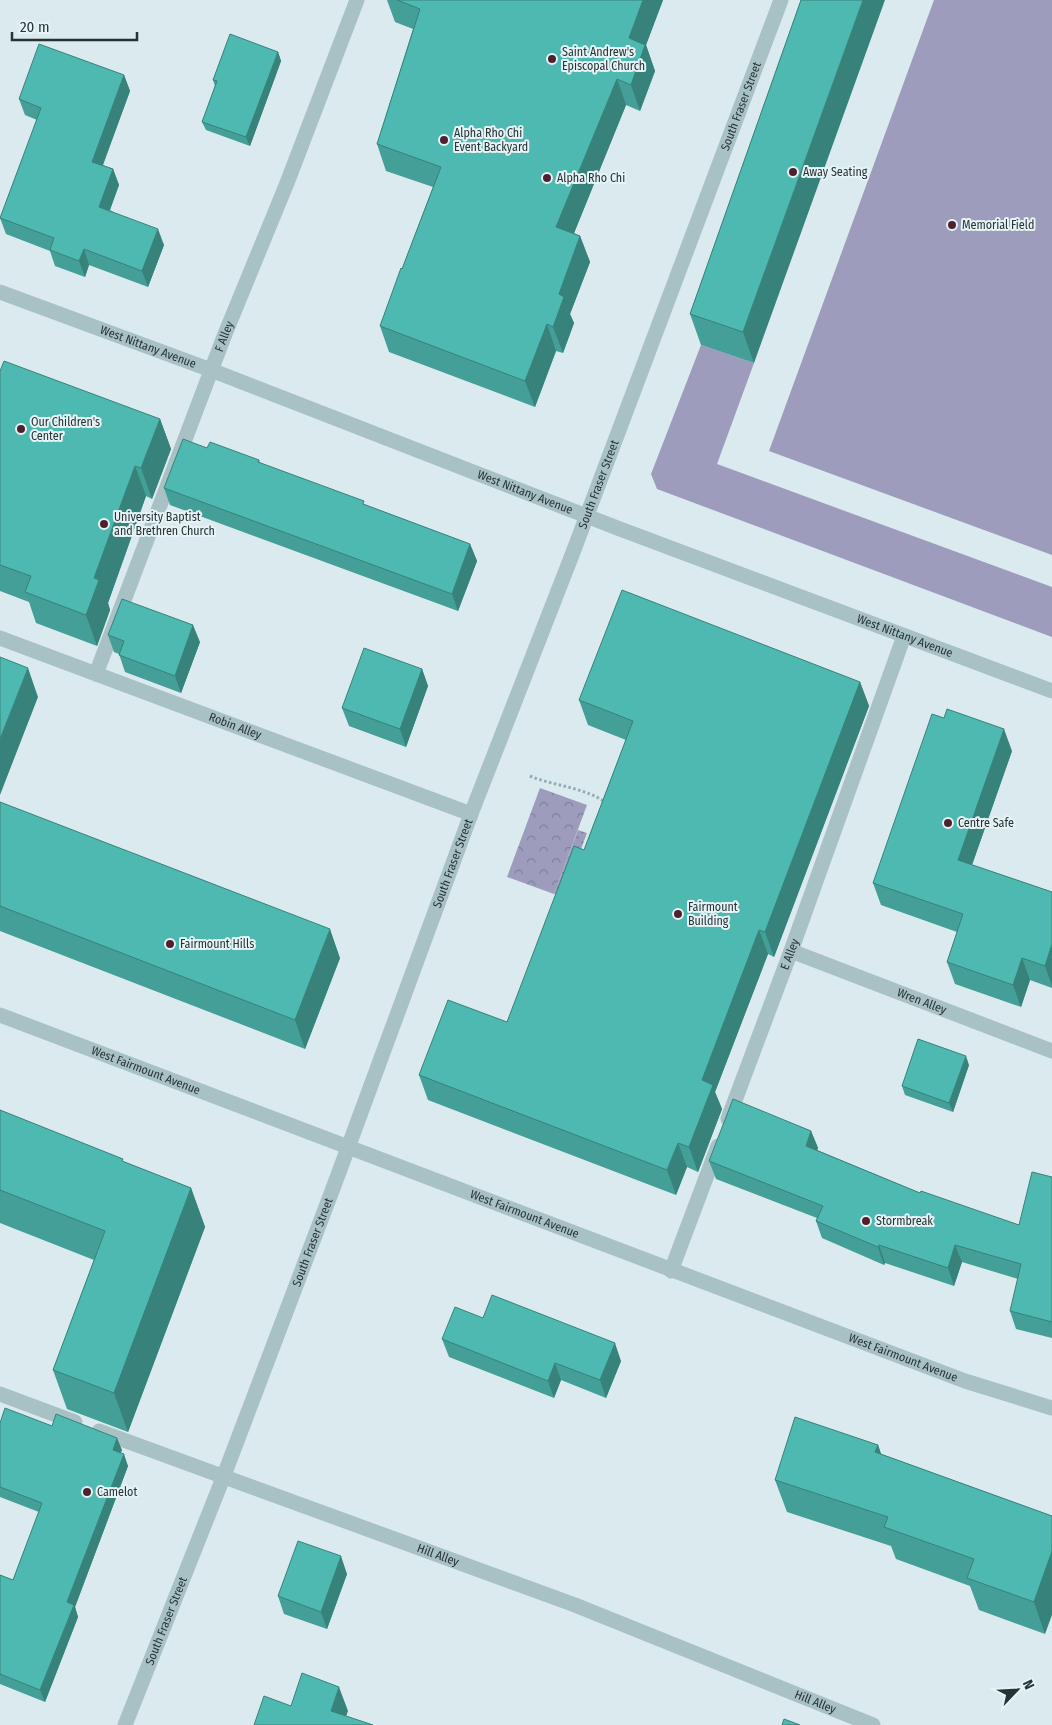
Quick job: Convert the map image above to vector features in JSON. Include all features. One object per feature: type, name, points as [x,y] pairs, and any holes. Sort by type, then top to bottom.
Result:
[{"type":"street","name":"F Alley","points":[[96,674],[211,370],[288,183],[357,0]]},
{"type":"street","name":"South Fraser Street","points":[[125,1725],[223,1478],[471,814],[781,0]]},
{"type":"street","name":"West Nittany Avenue","points":[[0,292],[211,370],[586,516],[1052,691]]},
{"type":"street","name":"E Alley","points":[[671,1270],[791,951],[904,636]]},
{"type":"street","name":"Robin Alley","points":[[0,638],[471,814]]},
{"type":"street","name":"Wren Alley","points":[[791,951],[1052,1051]]},
{"type":"street","name":"West Fairmount Avenue","points":[[0,1015],[965,1381],[1052,1408]]},
{"type":"street","name":"Hill Alley","points":[[0,1394],[223,1478],[575,1605],[873,1725]]},
{"type":"path","points":[[530,776],[599,798],[611,806]]},
{"type":"green space","name":"Memorial Field","points":[[934,0],[1052,0],[1052,555],[769,451]]},
{"type":"green space","points":[[701,345],[754,363],[717,464],[1052,587],[1052,637],[657,489],[651,474]]},
{"type":"green space","points":[[540,788],[587,805],[554,894],[507,877]]},
{"type":"green space","points":[[578,830],[587,833],[563,897],[554,894]]},
{"type":"building","points":[[397,0],[643,0],[629,38],[645,45],[631,85],[617,79],[556,227],[580,236],[559,294],[564,297],[553,327],[547,324],[525,381],[380,326],[441,167],[377,144],[420,9]]},
{"type":"building","points":[[801,0],[863,0],[743,332],[690,314]]},
{"type":"building","points":[[230,34],[278,52],[246,137],[202,122],[217,81],[213,80]]},
{"type":"building","points":[[39,44],[124,75],[92,162],[113,169],[99,207],[158,229],[142,271],[84,249],[79,261],[50,250],[54,238],[0,218],[41,108],[19,99]]},
{"type":"building","name":"University Baptist and Brethren Church","points":[[4,361],[160,419],[141,468],[135,466],[94,578],[99,580],[86,615],[25,592],[31,576],[0,565],[0,371]]},
{"type":"building","points":[[183,439],[207,448],[210,442],[259,460],[258,462],[364,501],[363,504],[470,544],[452,594],[164,488]]},
{"type":"building","name":"Fairmount Building","points":[[622,590],[860,682],[765,932],[759,930],[702,1080],[713,1085],[689,1147],[678,1143],[667,1170],[419,1075],[448,1000],[507,1022],[574,846],[584,850],[633,721],[579,700]]},
{"type":"building","points":[[122,599],[193,625],[175,676],[119,655],[124,641],[108,635]]},
{"type":"building","points":[[364,648],[422,669],[400,729],[342,708]]},
{"type":"building","points":[[0,657],[28,668],[0,739]]},
{"type":"building","points":[[947,709],[1004,729],[958,860],[1052,892],[1052,944],[1045,966],[1022,958],[1013,985],[947,962],[963,914],[873,883],[932,714],[944,718]]},
{"type":"building","name":"Fairmount Hills","points":[[0,802],[330,929],[295,1020],[0,906]]},
{"type":"building","points":[[918,1039],[966,1056],[949,1103],[902,1086]]},
{"type":"building","points":[[733,1099],[811,1131],[806,1146],[920,1193],[921,1191],[1019,1225],[1032,1172],[1052,1177],[1052,1322],[1010,1311],[1021,1264],[955,1245],[948,1268],[879,1245],[878,1247],[816,1221],[823,1206],[709,1161]]},
{"type":"building","points":[[0,1110],[191,1188],[114,1393],[53,1370],[105,1231],[0,1190]]},
{"type":"building","points":[[492,1295],[615,1343],[600,1380],[555,1363],[548,1381],[442,1339],[455,1307],[483,1318]]},
{"type":"building","points":[[5,1408],[52,1426],[56,1414],[117,1438],[113,1450],[124,1454],[67,1602],[74,1605],[40,1690],[0,1674],[0,1575],[13,1580],[42,1503],[0,1487],[0,1423]]},
{"type":"building","points":[[795,1417],[878,1445],[875,1452],[1052,1516],[1052,1551],[1034,1602],[967,1578],[974,1559],[884,1527],[888,1517],[775,1480]]},
{"type":"building","points":[[298,1541],[341,1556],[321,1612],[278,1596]]},
{"type":"building","points":[[302,1673],[339,1687],[331,1711],[373,1725],[254,1725],[264,1696],[291,1706]]},
{"type":"building","points":[[784,1719],[800,1725],[782,1725]]},
{"type":"place","name":"Saint Andrew's Episcopal Church","points":[[552,59]]},
{"type":"place","name":"Alpha Rho Chi Event Backyard","points":[[444,140]]},
{"type":"place","name":"Away Seating","points":[[793,172]]},
{"type":"place","name":"Alpha Rho Chi","points":[[547,178]]},
{"type":"place","name":"Memorial Field","points":[[952,225]]},
{"type":"place","name":"Our Children's Center","points":[[21,429]]},
{"type":"place","name":"University Baptist and Brethren Church","points":[[104,524]]},
{"type":"place","name":"Centre Safe","points":[[948,823]]},
{"type":"place","name":"Fairmount Building","points":[[678,914]]},
{"type":"place","name":"Fairmount Hills","points":[[170,944]]},
{"type":"place","name":"Stormbreak","points":[[866,1221]]},
{"type":"place","name":"Camelot","points":[[87,1492]]}]
